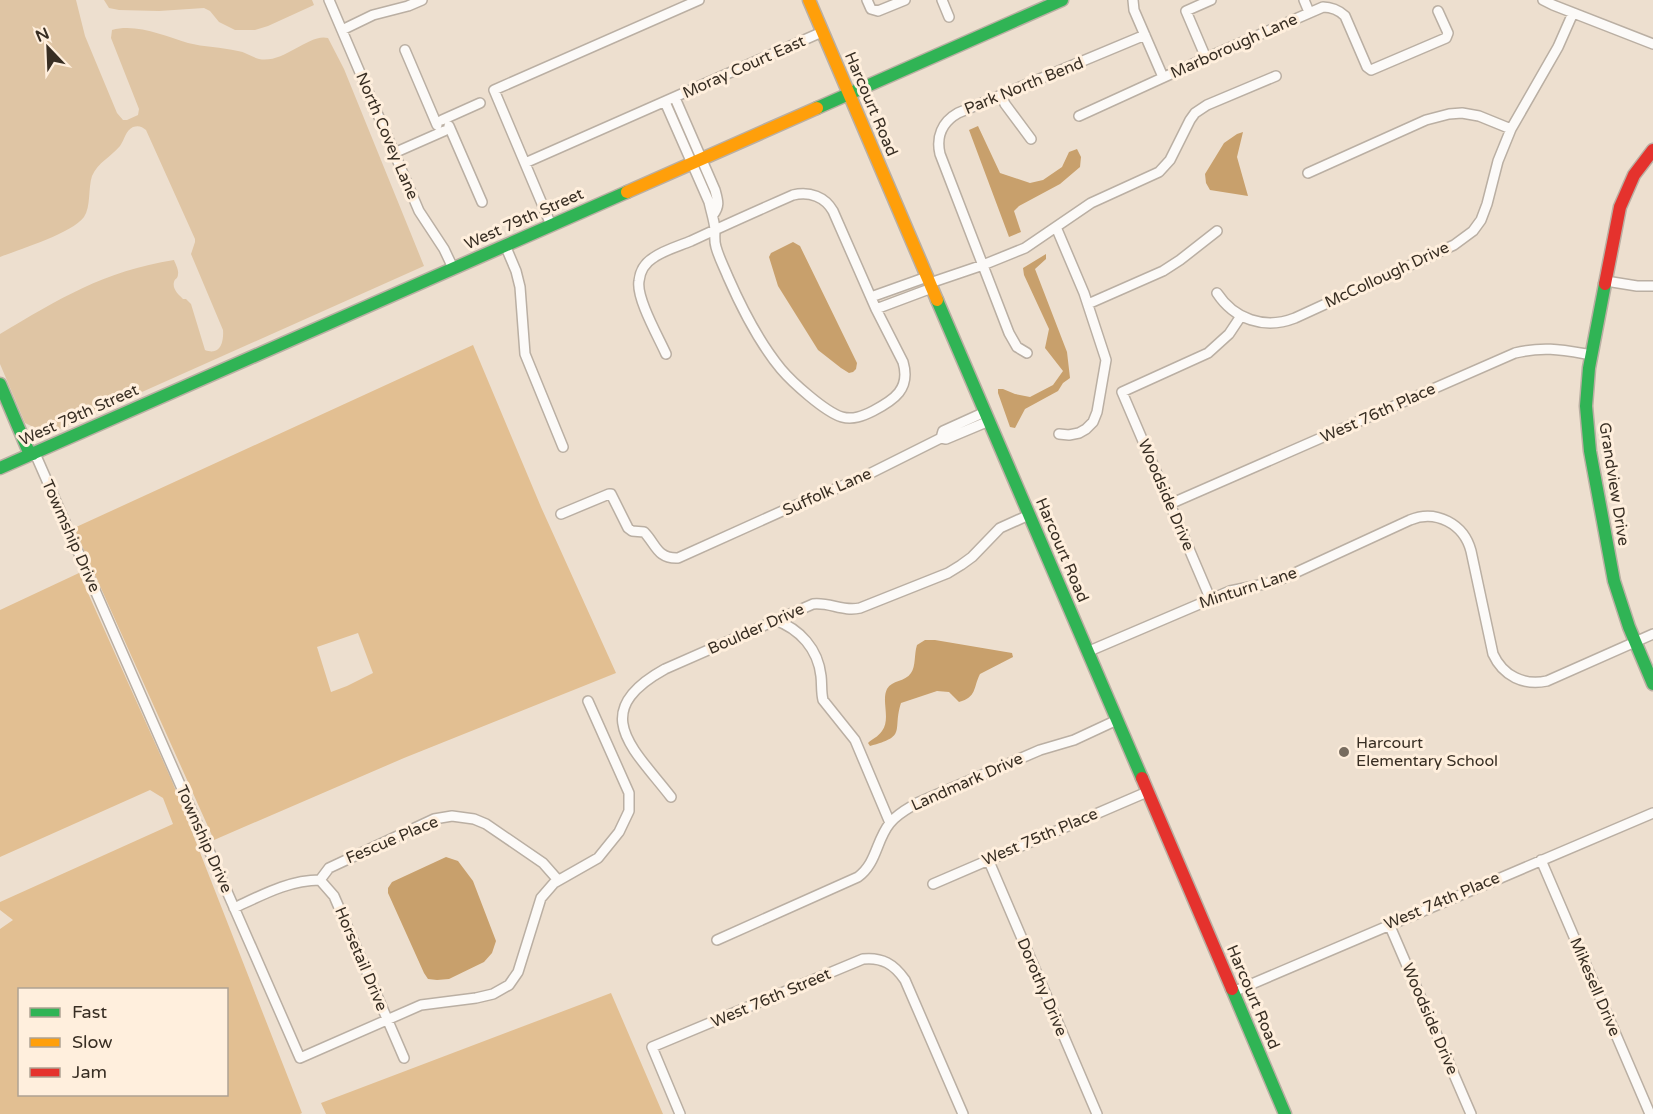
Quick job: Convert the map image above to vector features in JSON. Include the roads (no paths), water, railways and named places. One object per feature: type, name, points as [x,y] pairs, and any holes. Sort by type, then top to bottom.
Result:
[{"type":"street","name":"North Covey Lane","points":[[329,0],[419,211],[444,249],[453,268]]},
{"type":"street","points":[[342,30],[373,15],[422,0]]},
{"type":"street","points":[[551,225],[494,90],[699,0]]},
{"type":"street","name":"Harcourt Road","points":[[809,0],[1285,1114]]},
{"type":"street","points":[[867,0],[873,10],[879,11],[905,0]]},
{"type":"street","points":[[942,0],[949,17]]},
{"type":"street","name":"West 79th Street","points":[[0,468],[1062,0]]},
{"type":"street","points":[[1125,0],[1128,6],[1134,5],[1163,77]]},
{"type":"street","points":[[1206,58],[1186,11],[1211,0]]},
{"type":"street","points":[[1304,0],[1309,12]]},
{"type":"street","points":[[1543,0],[1653,44]]},
{"type":"street","name":"Marborough Lane","points":[[1079,116],[1309,12],[1328,7],[1343,14],[1367,67],[1371,70],[1446,38],[1448,33],[1438,11]]},
{"type":"street","name":"McCollough Drive","points":[[1240,316],[1267,323],[1291,319],[1454,245],[1473,231],[1485,211],[1498,161],[1511,129],[1558,47],[1573,13]]},
{"type":"street","name":"Moray Court East","points":[[525,163],[822,32]]},
{"type":"street","name":"Park North Bend","points":[[1027,353],[1019,349],[1012,340],[983,266],[940,154],[938,143],[941,130],[958,113],[1145,35]]},
{"type":"street","points":[[405,50],[482,202]]},
{"type":"street","points":[[871,297],[930,283],[983,266],[1025,248],[1091,203],[1163,169],[1192,117],[1201,108],[1276,76]]},
{"type":"street","points":[[1000,95],[1031,139]]},
{"type":"street","points":[[675,98],[697,161]]},
{"type":"street","points":[[665,102],[717,199],[717,209],[713,215],[715,230],[715,240],[718,253],[744,312],[775,361],[791,380],[834,414],[851,418],[860,417],[895,398],[905,380],[902,359],[876,309],[833,211],[827,203],[816,196],[805,194],[794,195],[715,230],[656,256],[646,264],[639,281],[639,293],[666,354]]},
{"type":"street","points":[[394,153],[480,103]]},
{"type":"street","points":[[1308,173],[1426,120],[1449,114],[1479,116],[1511,129]]},
{"type":"street","name":"Grandview Drive","points":[[1653,150],[1634,175],[1623,197],[1592,355],[1586,406],[1589,445],[1613,574],[1623,609],[1653,684]]},
{"type":"street","points":[[1056,227],[1088,304],[1106,360],[1097,412],[1093,422],[1086,429],[1069,435],[1059,434]]},
{"type":"street","points":[[1088,304],[1163,271],[1217,231]]},
{"type":"street","points":[[505,245],[520,287],[525,354],[563,447]]},
{"type":"street","points":[[1606,281],[1653,286]]},
{"type":"street","points":[[876,309],[930,283]]},
{"type":"street","points":[[1216,292],[1227,306],[1240,316]]},
{"type":"street","name":"Woodside Drive","points":[[1210,598],[1122,392],[1208,354],[1229,334],[1240,316]]},
{"type":"street","name":"West 76th Place","points":[[1170,504],[1515,353],[1552,348],[1592,355]]},
{"type":"street","points":[[0,384],[28,450],[33,454]]},
{"type":"street","name":"Suffolk Lane","points":[[561,514],[611,494],[628,528],[632,531],[644,532],[668,558],[678,558],[789,508],[859,480],[941,438],[943,431],[987,416]]},
{"type":"street","name":"Towmship Drive","points":[[33,454],[37,458],[107,620]]},
{"type":"street","name":"Boulder Drive","points":[[671,797],[634,750],[622,721],[624,706],[632,694],[653,675],[816,603],[825,603],[848,610],[860,608],[948,573],[972,557],[995,532],[1029,515]]},
{"type":"street","name":"Minturn Lane","points":[[1087,652],[1210,598],[1280,580],[1416,518],[1429,516],[1451,523],[1460,530],[1469,544],[1492,651],[1504,671],[1516,679],[1530,682],[1544,681],[1635,642]]},
{"type":"street","name":"Township Drive","points":[[107,620],[300,1058],[388,1020]]},
{"type":"street","points":[[775,620],[799,634],[814,652],[820,669],[823,700],[855,740],[890,823]]},
{"type":"street","points":[[1635,642],[1653,634]]},
{"type":"street","points":[[388,1020],[422,1005],[476,998],[493,994],[509,985],[518,972],[541,898],[558,880],[598,858],[619,832],[629,811],[629,793],[588,701]]},
{"type":"street","name":"Landmark Drive","points":[[717,940],[858,877],[870,865],[890,823],[917,803],[1040,750],[1074,740],[1117,720]]},
{"type":"street","name":"West 75th Place","points":[[933,884],[1147,792]]},
{"type":"street","name":"West 74th Place","points":[[1233,992],[1653,813]]},
{"type":"street","name":"Fescue Place","points":[[320,880],[329,868],[434,819],[452,816],[474,819],[486,824],[543,863],[558,880]]},
{"type":"street","name":"Dorothy Drive","points":[[988,859],[1097,1114]]},
{"type":"street","name":"Mikesell Drive","points":[[1541,860],[1650,1114]]},
{"type":"street","points":[[234,908],[285,885],[304,880],[320,880]]},
{"type":"street","name":"Horsetail Drive","points":[[320,880],[334,896],[404,1058]]},
{"type":"street","name":"Woodside Drive","points":[[1389,924],[1471,1114]]},
{"type":"street","name":"West 76th Street","points":[[680,1114],[652,1047],[862,959],[873,958],[891,964],[910,989],[963,1114]]},
{"type":"place","name":"Harcourt Elementary School","points":[[1344,752]]}]
